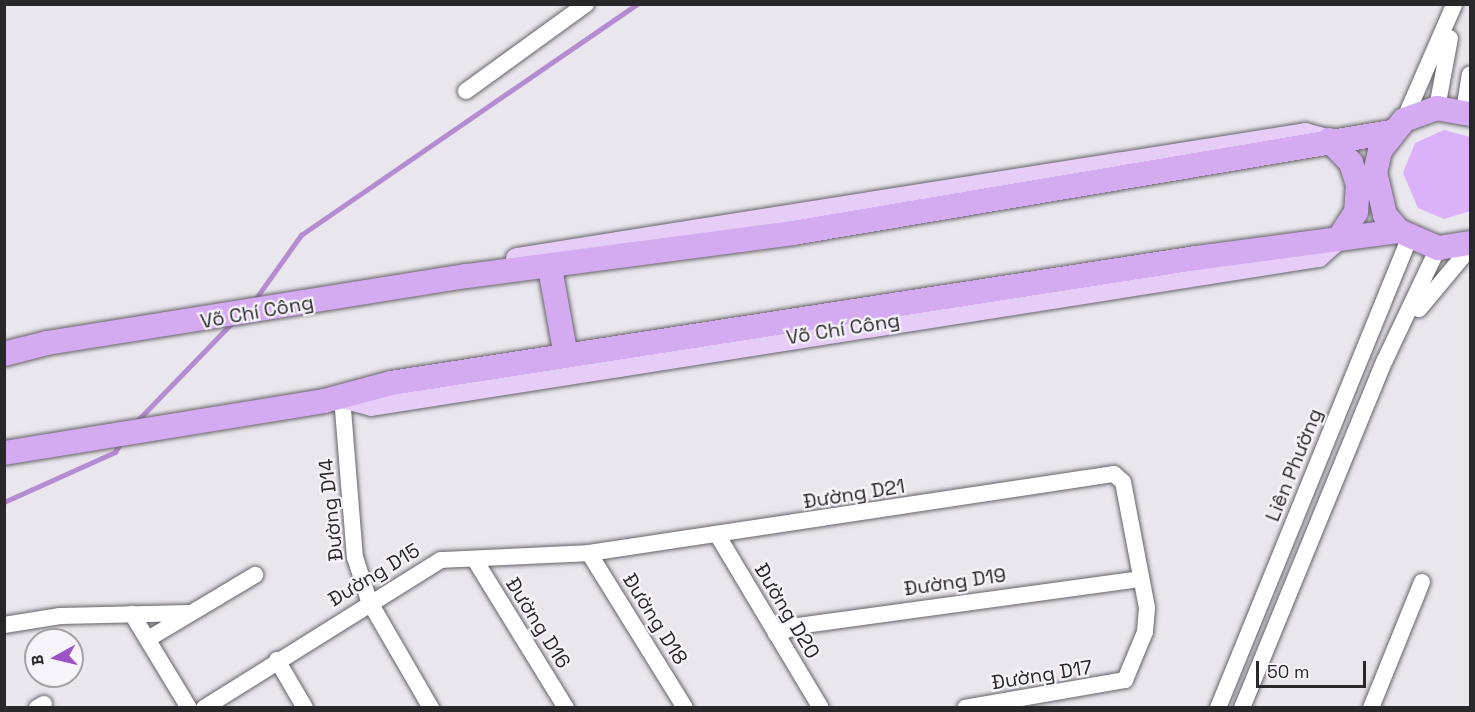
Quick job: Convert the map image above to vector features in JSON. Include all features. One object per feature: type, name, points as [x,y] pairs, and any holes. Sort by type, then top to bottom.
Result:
[{"type":"highway","points":[[1437,108],[1467,112]]},
{"type":"highway","name":"Võ Chí Công","points":[[4,354],[47,343],[131,333],[467,276],[550,268],[793,233],[1389,129],[1437,108]]},
{"type":"highway","points":[[1389,129],[1380,151],[1376,183],[1384,215],[1397,234],[1438,248],[1470,243]]},
{"type":"highway","points":[[1329,140],[1351,163],[1358,184],[1356,212],[1339,238]]},
{"type":"highway","name":"Võ Chí Công","points":[[4,453],[342,397],[391,383],[1339,238],[1397,234]]},
{"type":"highway","points":[[550,268],[566,356]]},
{"type":"main road","name":"Võ Chí Công","points":[[467,276],[486,263],[1305,132],[1329,140]]},
{"type":"main road","name":"Võ Chí Công","points":[[342,397],[371,405],[1318,256],[1339,238]]},
{"type":"main road","name":"Võ Chí Công","points":[[4,345],[47,343]]},
{"type":"street","points":[[466,91],[586,4]]},
{"type":"street","points":[[1437,108],[1454,5]]},
{"type":"street","points":[[1389,129],[1454,5]]},
{"type":"street","points":[[1467,112],[1470,74]]},
{"type":"street","name":"Liên Phường","points":[[1218,708],[1397,234]]},
{"type":"street","points":[[1242,708],[1385,360],[1438,248]]},
{"type":"street","points":[[1385,360],[1425,298],[1470,248]]},
{"type":"street","name":"Đường D14","points":[[342,397],[355,557],[369,601],[431,708]]},
{"type":"street","name":"Đường D21","points":[[589,553],[718,536],[1114,474],[1123,482],[1141,579]]},
{"type":"street","name":"Đường D20","points":[[718,536],[821,708]]},
{"type":"street","name":"Đường D15","points":[[204,708],[369,601],[441,560],[589,553]]},
{"type":"street","name":"Đường D18","points":[[589,553],[685,708]]},
{"type":"street","name":"Đường D16","points":[[475,560],[566,708]]},
{"type":"street","points":[[148,639],[255,575]]},
{"type":"street","name":"Đường D19","points":[[776,634],[797,626],[1141,579]]},
{"type":"street","name":"Đường D17","points":[[965,708],[1125,680],[1145,632],[1141,579]]},
{"type":"street","points":[[1371,708],[1422,582]]},
{"type":"street","points":[[4,625],[132,614],[191,614]]},
{"type":"street","points":[[132,614],[189,708]]},
{"type":"street","points":[[277,660],[305,708]]},
{"type":"shaded area","points":[[1444,130],[1470,137],[1470,211],[1444,219],[1418,208],[1403,173],[1415,143]]},
{"type":"waterway","points":[[254,301],[301,235],[637,4]]},
{"type":"waterway","points":[[135,423],[233,322]]},
{"type":"waterway","points":[[4,502],[115,452],[121,442]]}]
